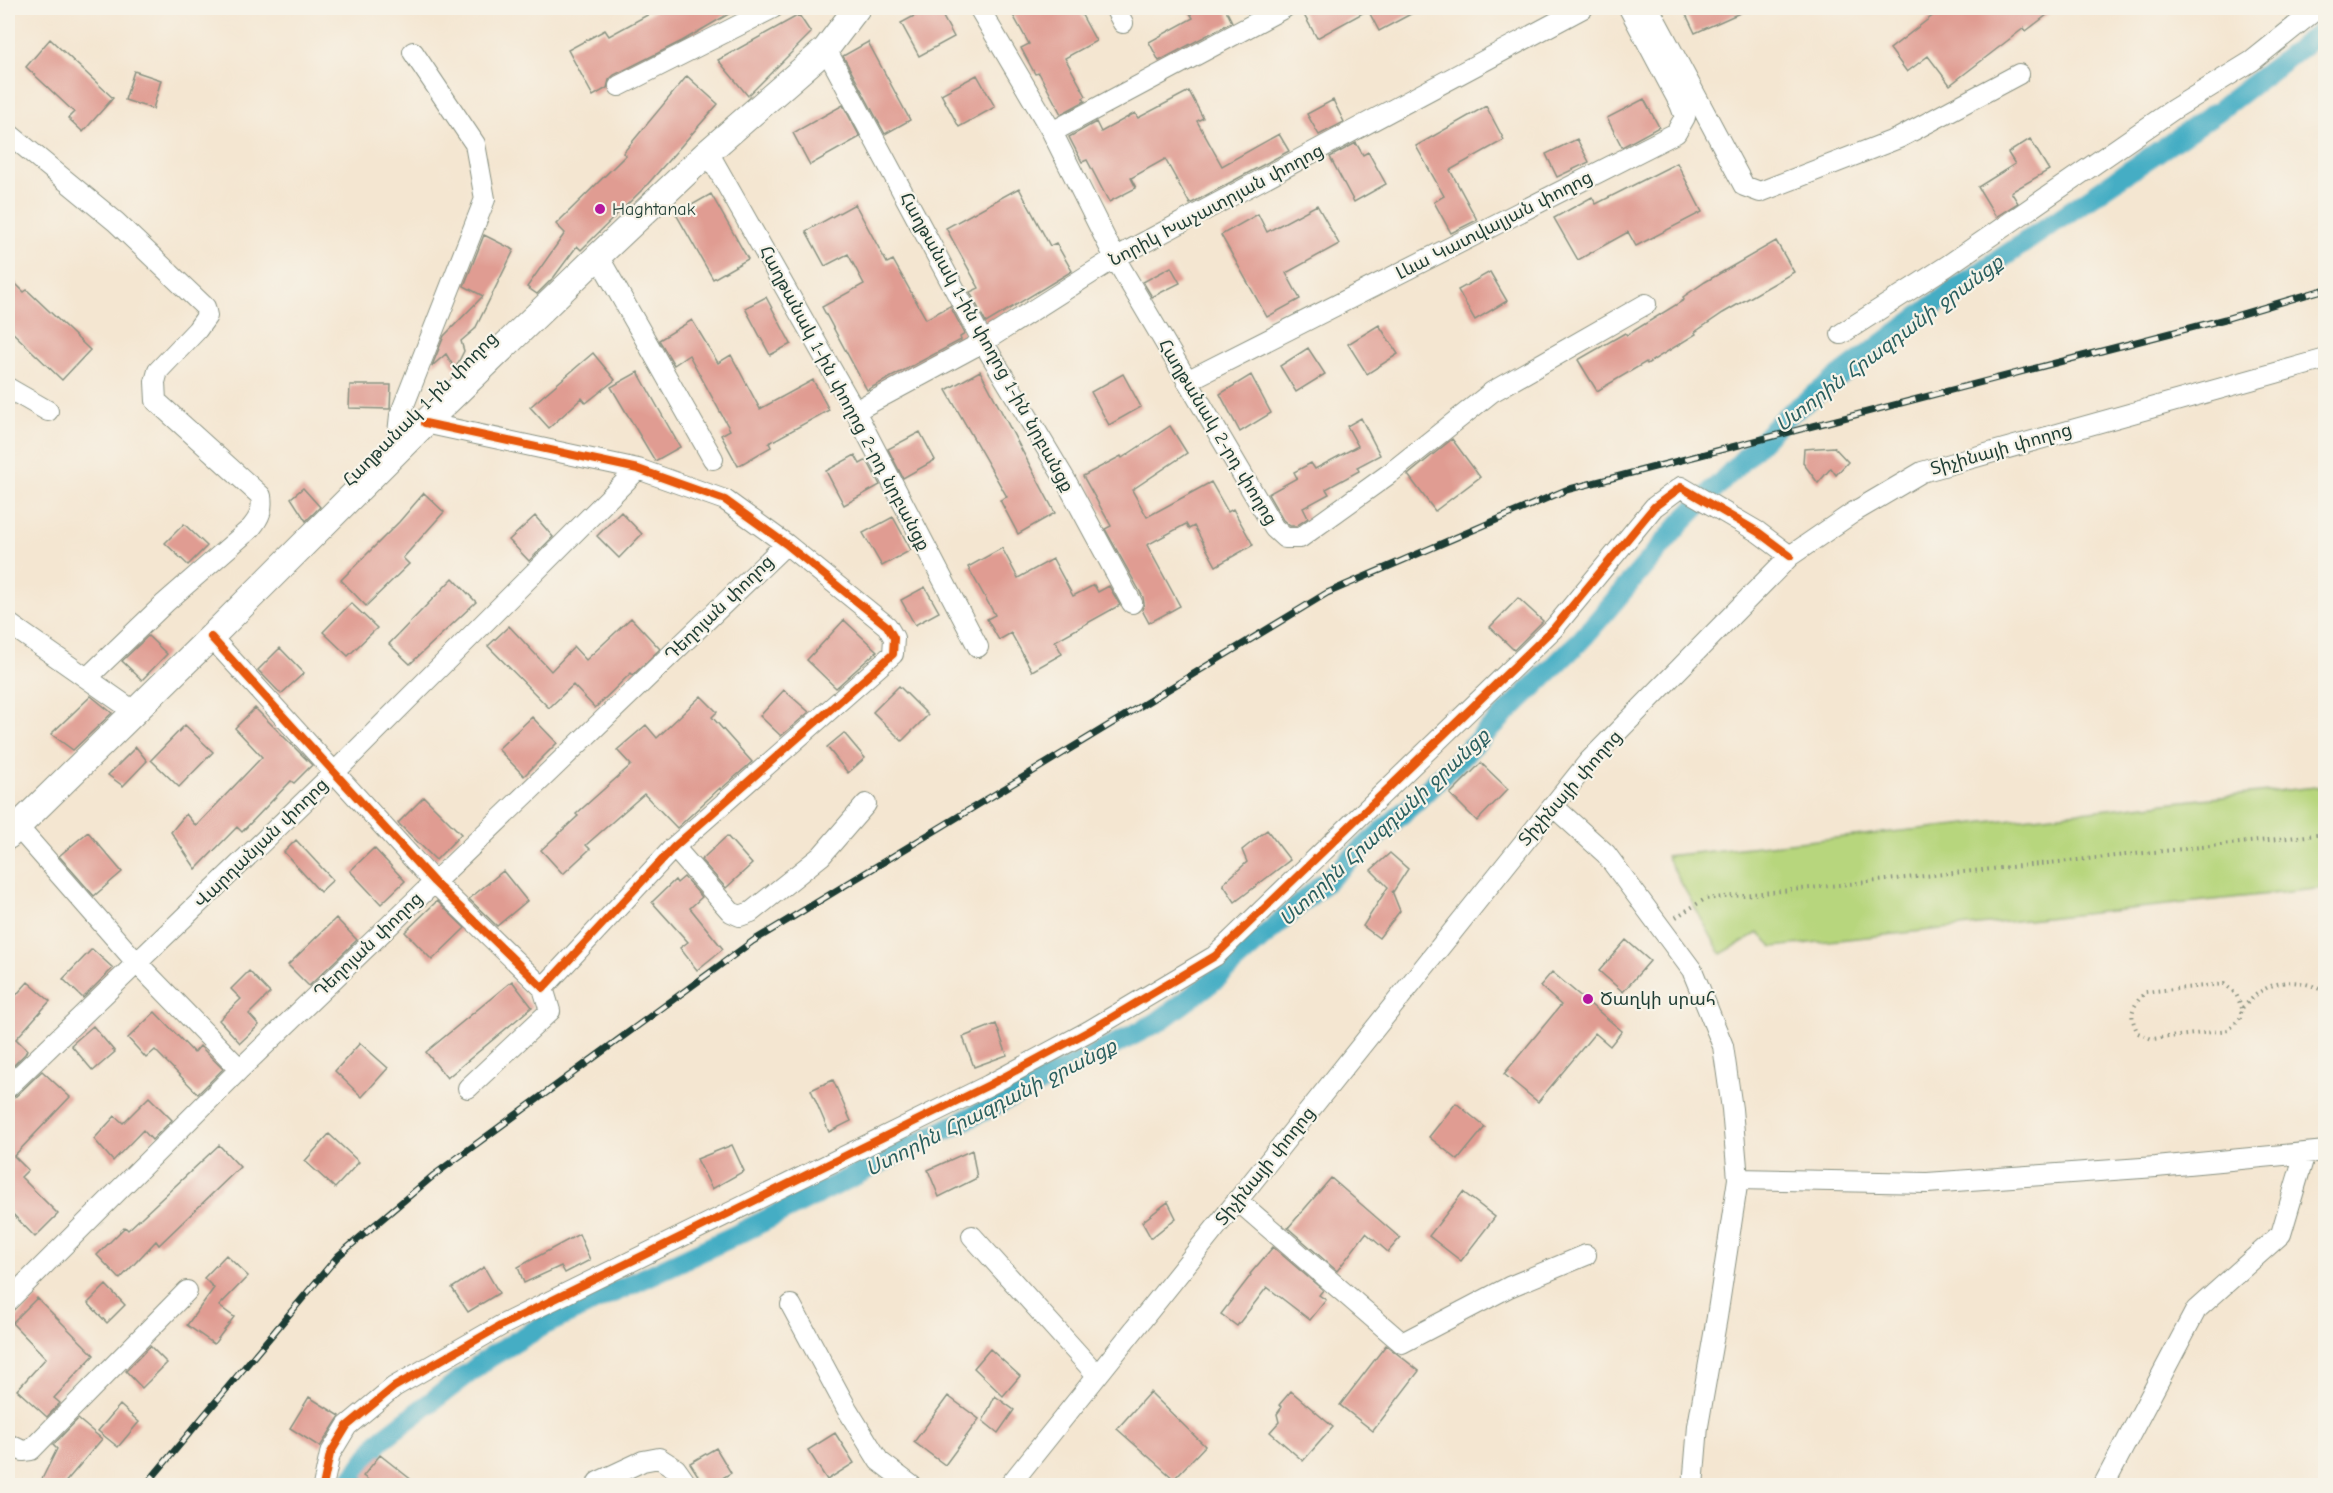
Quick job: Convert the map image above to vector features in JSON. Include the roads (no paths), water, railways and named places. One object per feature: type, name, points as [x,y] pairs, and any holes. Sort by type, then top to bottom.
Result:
[{"type":"main road","name":"Հաղթանակ 1-ին փողոց","points":[[12,831],[211,637],[425,423],[598,256],[708,152],[826,49],[857,8]]},
{"type":"street","points":[[619,86],[773,8]]},
{"type":"street","name":"Հաղթանակ 2-րդ փողոց","points":[[979,8],[1052,132],[1115,258],[1274,528],[1285,538],[1300,537],[1389,474],[1492,392],[1646,303]]},
{"type":"street","points":[[1052,132],[1284,8]]},
{"type":"street","name":"Նորիկ Խաչատրյան փողոց","points":[[855,411],[983,342],[1115,258],[1583,8]]},
{"type":"street","name":"Լևա Կատվալյան փողոց","points":[[1187,381],[1676,133],[1685,117],[1629,8]]},
{"type":"street","points":[[1649,8],[1744,186],[1761,192],[1899,138],[2019,74]]},
{"type":"street","points":[[1841,334],[1947,266],[2174,109],[2252,62],[2318,8]]},
{"type":"street","name":"Հաղթանակ 1-ին փողոց 1-ին նրբանցք","points":[[826,49],[983,342],[1066,481],[1132,603]]},
{"type":"street","points":[[396,452],[400,414],[485,199],[475,144],[413,52]]},
{"type":"street","points":[[8,132],[116,222],[205,307],[207,316],[197,330],[158,370],[155,382],[156,401],[261,496],[263,509],[251,528],[165,603],[87,678]]},
{"type":"street","name":"Հաղթանակ 1-ին փողոց 2-րդ նրբանցք","points":[[708,152],[855,411],[978,647]]},
{"type":"street","points":[[598,256],[713,459]]},
{"type":"street","name":"Տիչինայի փողոց","points":[[1009,1485],[1589,760],[1790,556],[1854,512],[1922,472],[2325,359]]},
{"type":"street","points":[[8,388],[48,411]]},
{"type":"street","points":[[425,423],[638,469],[725,500],[786,544],[887,626],[894,638],[893,654],[674,847],[543,988]]},
{"type":"street","name":"Վարդանյան փողոց","points":[[8,1087],[335,772],[638,469]]},
{"type":"street","points":[[323,1485],[330,1454],[347,1426],[394,1387],[502,1325],[989,1085],[1089,1031],[1215,956],[1554,628],[1654,507],[1681,487],[1758,532],[1790,556]]},
{"type":"street","name":"Դեղոյան փողոց","points":[[8,1301],[240,1069],[786,544]]},
{"type":"street","points":[[8,623],[135,712]]},
{"type":"street","points":[[211,637],[434,882],[543,988],[550,1011],[468,1088]]},
{"type":"street","points":[[674,847],[731,912],[740,916],[751,912],[821,856],[866,804]]},
{"type":"street","points":[[1553,806],[1606,854],[1692,969],[1723,1046],[1732,1109],[1738,1179],[1698,1426],[1693,1485]]},
{"type":"street","points":[[12,831],[240,1069]]},
{"type":"street","points":[[1738,1179],[1927,1183],[2144,1168],[2325,1151]]},
{"type":"street","points":[[2103,1485],[2196,1310],[2281,1234],[2305,1153]]},
{"type":"street","points":[[1237,1200],[1402,1342],[1509,1287],[1586,1255]]},
{"type":"street","points":[[972,1236],[1097,1375]]},
{"type":"street","points":[[8,1444],[23,1451],[31,1450],[187,1291]]},
{"type":"street","points":[[791,1305],[847,1409],[879,1461],[912,1485]]},
{"type":"street","points":[[598,1482],[643,1461],[659,1458],[676,1469],[688,1485]]},
{"type":"waterway","name":"Ստորին Հրազդանի ջրանցք","points":[[347,1486],[381,1440],[490,1357],[544,1325],[736,1235],[1158,1022],[1217,978],[1413,804],[1582,639],[1680,524],[1784,418],[1953,291],[2218,111],[2326,28]]},
{"type":"railway","points":[[145,1486],[338,1256],[434,1175],[753,941],[1327,593],[1566,490],[2225,319],[2326,289]]},
{"type":"place","name":"Haghtanak","points":[[600,209]]},
{"type":"place","name":"Ծաղկի սրահ","points":[[1588,999]]}]
